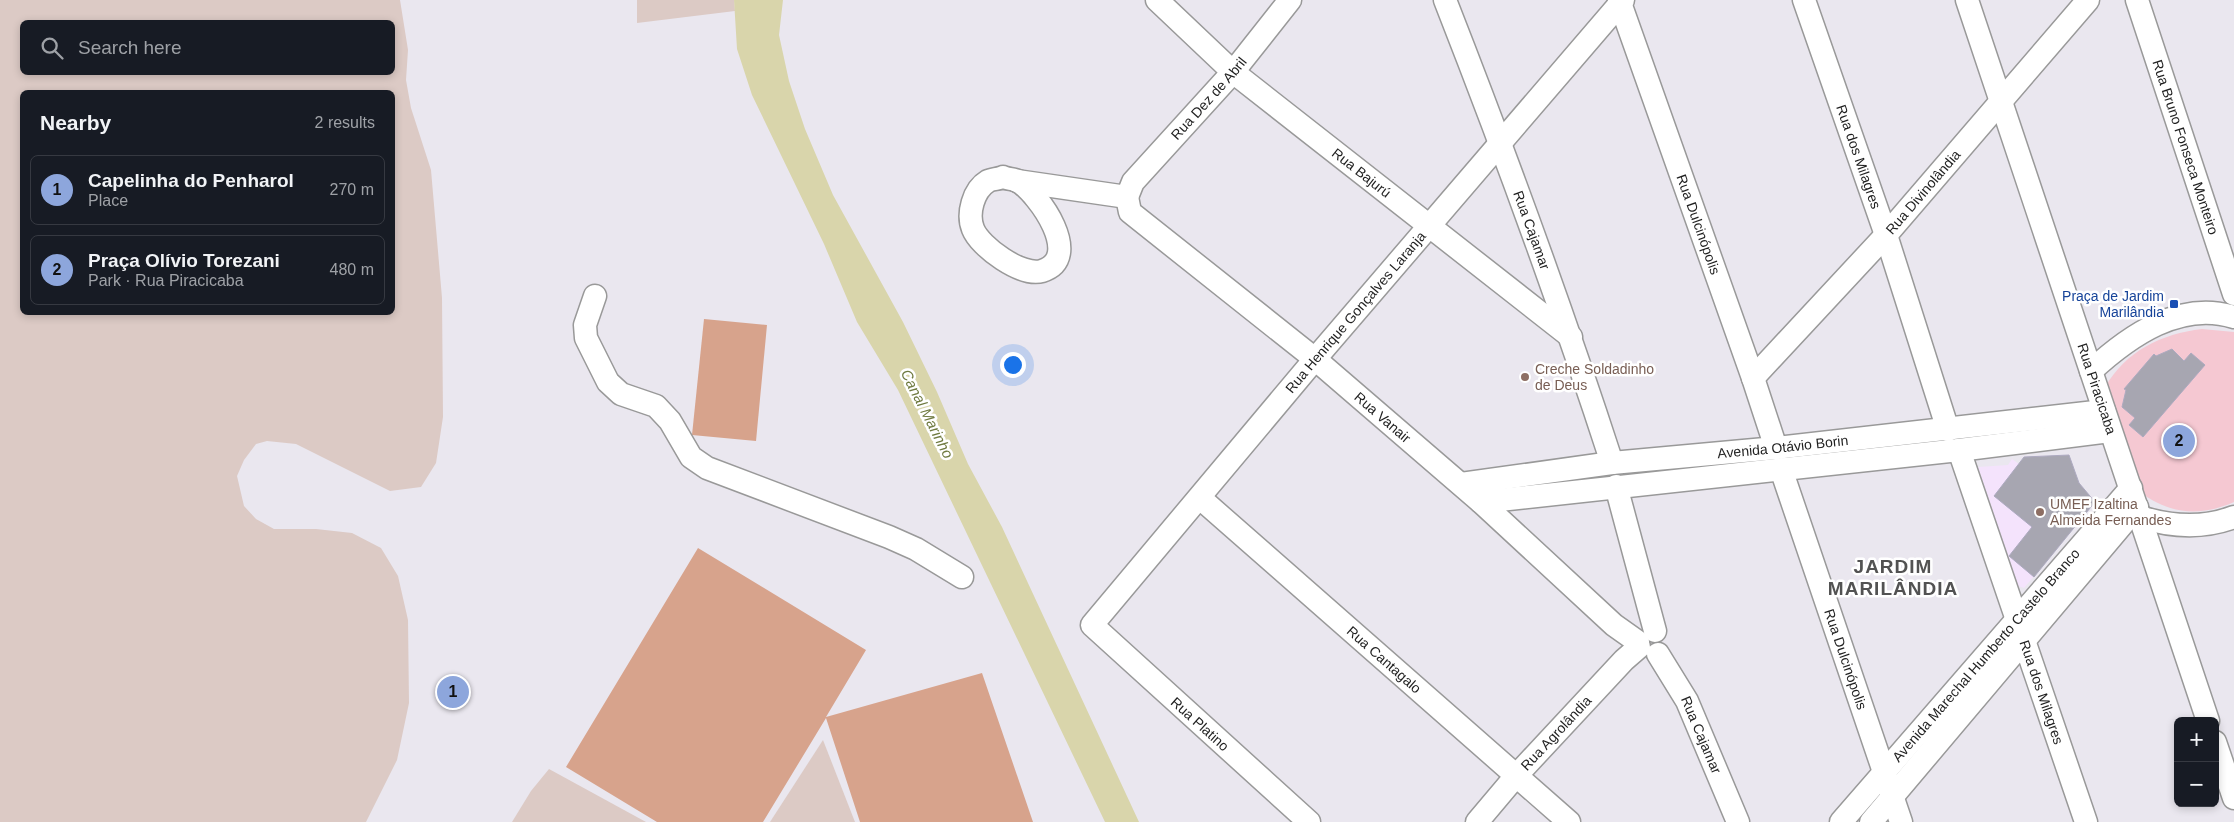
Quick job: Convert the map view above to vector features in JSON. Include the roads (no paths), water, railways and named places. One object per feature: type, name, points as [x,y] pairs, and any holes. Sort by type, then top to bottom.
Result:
[{"type":"street","name":"Rua Bajurú","points":[[1157,0],[1233,72],[1571,337]]},
{"type":"street","name":"Rua Dez de Abril","points":[[1127,197],[1133,182],[1233,72],[1290,0]]},
{"type":"street","name":"Rua Cajamar","points":[[1446,0],[1502,144],[1571,337],[1612,463]]},
{"type":"street","name":"Rua dos Milagres","points":[[1804,0],[1886,235],[1948,430]]},
{"type":"street","name":"Rua Piracicaba","points":[[1967,0],[2207,717]]},
{"type":"street","name":"Rua Divinolândia","points":[[1753,378],[1886,235],[2088,0]]},
{"type":"street","name":"Rua Bruno Fonseca Monteiro","points":[[2137,0],[2234,294]]},
{"type":"street","name":"Rua Henrique Gonçalves Laranja","points":[[1092,625],[1315,359],[1502,144],[1621,1]]},
{"type":"street","name":"Rua Dulcinópolis","points":[[1621,1],[1753,378],[1901,822]]},
{"type":"street","points":[[1018,181],[1127,197]]},
{"type":"street","name":"Rua Vanair","points":[[1127,197],[1130,212],[1315,359],[1461,484],[1614,625],[1647,643]]},
{"type":"street","points":[[595,296],[585,325],[586,338],[608,382],[621,394],[656,406],[670,421],[691,457],[706,468],[889,536],[916,549],[962,577]]},
{"type":"street","points":[[2091,371],[2136,336],[2170,319],[2206,312],[2234,317]]},
{"type":"street","name":"Avenida Otávio Borin","points":[[1481,502],[1616,486],[1948,430],[2107,421]]},
{"type":"street","name":"Avenida Otávio Borin","points":[[1461,484],[1612,463],[1959,450],[2107,421]]},
{"type":"street","name":"Rua dos Milagres","points":[[1959,450],[2086,822]]},
{"type":"street","name":"Rua Cajamar","points":[[1616,486],[1647,643],[1687,701],[1738,822]]},
{"type":"street","name":"Rua Cantagalo","points":[[1200,498],[1515,777],[1569,822]]},
{"type":"street","points":[[2136,504],[2170,525],[2185,526],[2215,523],[2234,517]]},
{"type":"street","name":"Avenida Marechal Humberto Castelo Branco","points":[[1841,822],[2016,618],[2136,504]]},
{"type":"street","name":"Avenida Marechal Humberto Castelo Branco","points":[[1871,822],[2136,504]]},
{"type":"street","name":"Rua Platino","points":[[1092,625],[1309,822]]},
{"type":"street","name":"Rua Agrolândia","points":[[1477,822],[1515,777],[1624,660],[1647,643]]},
{"type":"street","points":[[2219,754],[2234,798]]},
{"type":"water","name":"Canal Marinho","points":[[734,0],[783,0],[779,35],[789,81],[805,129],[833,195],[903,322],[937,392],[968,464],[1002,527],[1139,822],[1105,822],[898,390],[857,322],[824,244],[752,95],[737,49]]},
{"type":"place","name":"Praça de Jardim Marilândia","points":[[2174,304]]},
{"type":"place","name":"Creche Soldadinho de Deus","points":[[1525,377]]},
{"type":"place","name":"Praça Olívio Torezani","points":[[2179,441]]},
{"type":"place","name":"UMEF Izaltina Almeida Fernandes","points":[[2040,512]]},
{"type":"place","name":"Capelinha do Penharol","points":[[453,692]]},
{"type":"district","name":"JARDIM MARILÂNDIA","points":[[1893,577]]}]
